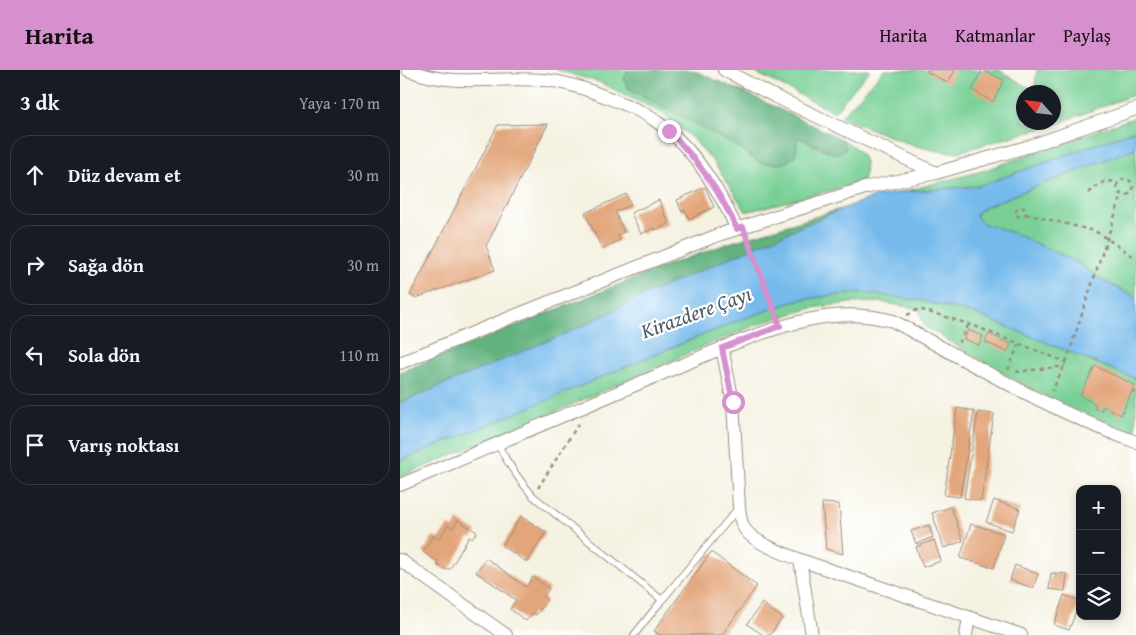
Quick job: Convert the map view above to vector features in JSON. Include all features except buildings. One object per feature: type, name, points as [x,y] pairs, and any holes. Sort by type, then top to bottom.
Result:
[{"type":"street","points":[[408,70],[432,78],[454,81],[543,80],[570,85],[634,108],[654,119],[686,148],[720,194],[740,228]]},
{"type":"street","points":[[724,70],[936,173]]},
{"type":"street","points":[[400,363],[514,316],[740,228],[868,187],[936,173],[1030,146],[1136,109]]},
{"type":"street","points":[[400,485],[498,445],[722,348],[780,326],[818,318],[858,314],[876,316],[893,321],[1046,404],[1094,426],[1136,442]]},
{"type":"street","points":[[722,348],[733,402],[739,507],[742,526],[751,536],[800,560],[1021,635]]},
{"type":"street","points":[[400,560],[502,634]]},
{"type":"street","points":[[800,560],[812,635]]},
{"type":"street","points":[[966,635],[969,618]]},
{"type":"lane","points":[[498,445],[508,464],[533,496],[662,600]]},
{"type":"lane","points":[[634,635],[739,507]]},
{"type":"path","points":[[1122,179],[1127,179],[1135,187],[1130,194],[1122,194],[1117,188],[1118,183],[1122,179]]},
{"type":"path","points":[[1089,193],[1101,182],[1113,181],[1118,183]]},
{"type":"path","points":[[1046,404],[1066,364],[1122,194]]},
{"type":"path","points":[[1026,214],[1022,207],[1016,210],[1016,215],[1019,217],[1024,217],[1026,214],[1088,228],[1136,258]]},
{"type":"path","points":[[740,228],[780,326]]},
{"type":"path","points":[[893,321],[919,309],[969,324],[1066,364]]},
{"type":"path","points":[[958,346],[969,324]]},
{"type":"path","points":[[1019,344],[1007,373],[1066,364]]},
{"type":"path","points":[[1132,391],[1136,393]]},
{"type":"path","points":[[533,496],[591,404]]},
{"type":"green space","points":[[556,70],[628,70],[624,80],[736,146],[760,163],[798,137],[836,154],[846,148],[842,139],[862,155],[865,166],[863,180],[851,185],[746,212],[715,164],[693,139],[662,113],[599,82]]},
{"type":"green space","points":[[628,70],[693,70],[842,139],[846,149],[836,154],[798,137],[795,157],[783,164],[760,163],[736,146],[628,88],[624,80]]},
{"type":"green space","points":[[750,70],[870,70],[834,112]]},
{"type":"green space","points":[[884,70],[999,70],[1024,85],[1016,85],[1016,130],[1035,130],[958,152],[930,149],[841,117]]},
{"type":"green space","points":[[1037,70],[1136,70],[1136,94],[1061,122],[1061,85],[1035,85]]},
{"type":"green space","points":[[1136,117],[1136,130],[979,186],[902,192],[982,171]]},
{"type":"green space","points":[[1136,148],[1136,297],[1099,279],[1080,264],[1016,234],[983,223],[977,218],[976,214],[986,206]]},
{"type":"green space","points":[[844,208],[647,294],[581,327],[400,403],[400,372],[665,266],[732,242]]},
{"type":"green space","points":[[860,292],[923,301],[976,314],[1136,379],[1136,433],[1069,407],[1000,372],[924,326],[919,309],[881,302],[850,303],[812,308],[764,322],[400,477],[400,461],[740,320],[798,300]]},
{"type":"water","name":"Kirazdere Çayı","points":[[1136,130],[1136,148],[986,206],[976,214],[977,218],[983,223],[1016,234],[1080,264],[1099,279],[1136,297],[1136,379],[976,314],[923,301],[860,292],[798,300],[740,320],[400,461],[400,403],[581,327],[647,294],[844,208],[877,196],[902,192],[979,186]]},
{"type":"route","points":[[669,131],[686,148],[716,188],[727,206],[737,229],[743,227],[780,326],[722,348],[733,402]]}]
